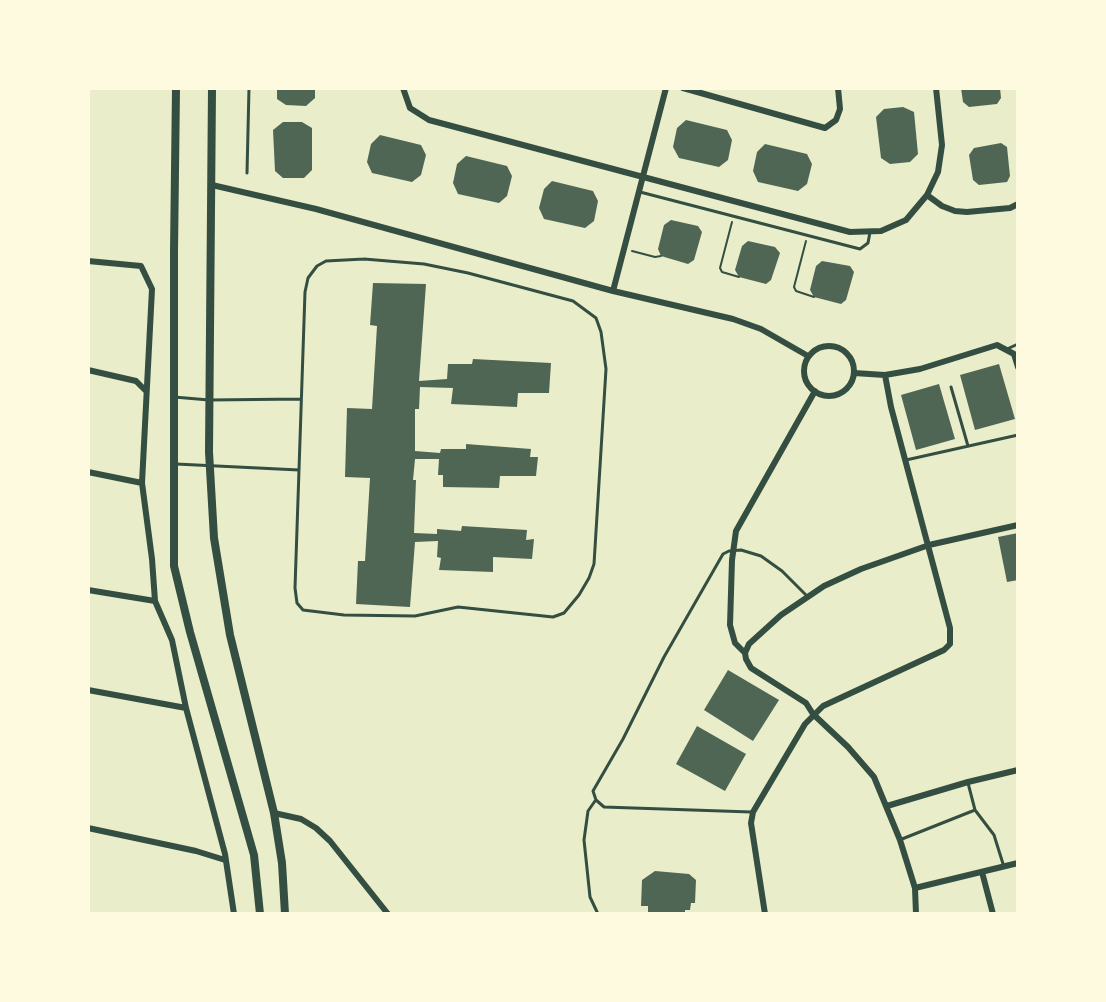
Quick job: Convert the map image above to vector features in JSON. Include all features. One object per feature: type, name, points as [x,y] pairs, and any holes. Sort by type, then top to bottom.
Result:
[{"type":"street","points":[[176,88],[174,566],[190,632],[254,855],[260,914]]},
{"type":"street","points":[[212,88],[209,400],[214,538],[230,635],[274,813],[282,863],[285,914]]},
{"type":"street","points":[[403,88],[410,108],[429,120],[850,232],[881,231],[906,220],[927,195],[938,172],[942,145],[936,88]]},
{"type":"street","points":[[613,291],[666,88]]},
{"type":"street","points":[[683,88],[825,128],[836,120],[840,109],[838,88]]},
{"type":"street","points":[[212,185],[316,209],[613,291],[733,319],[761,329],[808,356]]},
{"type":"street","points":[[927,195],[942,206],[955,211],[1010,208],[1017,204]]},
{"type":"street","points":[[88,261],[141,266],[152,289],[142,483],[156,601],[172,640],[186,708],[225,860],[234,914]]},
{"type":"street","points":[[854,373],[885,375],[920,369],[997,345],[1014,354],[1017,367]]},
{"type":"street","points":[[821,346],[837,347],[850,357],[854,373],[852,381],[842,393],[828,396],[815,392],[805,380],[804,372],[808,356],[821,346]]},
{"type":"street","points":[[88,370],[136,381],[146,391]]},
{"type":"street","points":[[765,914],[751,823],[753,812],[805,724],[813,714],[833,701],[949,647],[952,638],[885,375]]},
{"type":"street","points":[[746,653],[735,643],[730,625],[736,531],[815,392]]},
{"type":"street","points":[[88,472],[142,483]]},
{"type":"street","points":[[916,914],[915,888],[900,840],[874,777],[862,761],[813,714],[806,703],[751,668],[746,659],[746,653],[749,644],[762,632],[807,596],[824,586],[861,569],[929,545],[1017,525]]},
{"type":"street","points":[[88,590],[156,601]]},
{"type":"street","points":[[88,690],[186,708]]},
{"type":"street","points":[[887,806],[1017,770]]},
{"type":"street","points":[[274,813],[301,819],[316,828],[337,850],[388,914]]},
{"type":"street","points":[[88,828],[196,851],[225,860]]},
{"type":"street","points":[[915,888],[1017,863]]},
{"type":"street","points":[[982,872],[993,914]]},
{"type":"lane","points":[[247,173],[249,88]]},
{"type":"lane","points":[[638,192],[860,249],[868,243],[870,232]]},
{"type":"lane","points":[[364,259],[424,264],[468,273],[573,302],[597,318],[606,369],[594,564],[589,578],[568,610],[553,617],[458,607],[415,616],[344,615],[303,610],[297,603],[295,588],[301,399],[304,292],[308,278],[317,266],[326,261],[364,259]]},
{"type":"lane","points":[[1007,349],[1017,344]]},
{"type":"lane","points":[[951,387],[968,446]]},
{"type":"lane","points":[[174,397],[209,400],[301,399]]},
{"type":"lane","points":[[906,460],[1017,435]]},
{"type":"lane","points":[[174,464],[299,470]]},
{"type":"lane","points":[[753,812],[604,807],[596,800],[593,791],[623,739],[664,657],[723,554],[733,550],[748,551],[767,559],[807,596]]},
{"type":"lane","points":[[968,782],[975,810],[994,835],[1004,867]]},
{"type":"lane","points":[[596,800],[588,811],[584,840],[590,897],[598,914]]},
{"type":"lane","points":[[900,840],[975,810]]},
{"type":"path","points":[[734,217],[720,268],[722,272],[739,277]]},
{"type":"path","points":[[808,236],[794,287],[796,291],[814,297]]},
{"type":"path","points":[[624,248],[655,257],[661,256]]},
{"type":"building","points":[[277,88],[315,88],[315,98],[306,106],[286,105],[277,99]]},
{"type":"building","points":[[961,88],[1000,88],[1001,98],[997,104],[969,107],[963,102]]},
{"type":"building","points":[[903,107],[914,112],[918,154],[910,162],[890,164],[881,158],[876,117],[884,109]]},
{"type":"building","points":[[686,120],[727,130],[732,140],[728,160],[719,167],[679,158],[673,147],[677,128]]},
{"type":"building","points":[[283,122],[302,122],[312,128],[312,170],[304,178],[283,178],[275,171],[273,130]]},
{"type":"building","points":[[380,135],[421,145],[426,155],[421,175],[412,182],[372,173],[367,162],[371,144]]},
{"type":"building","points":[[1001,143],[1007,147],[1010,176],[1007,182],[979,185],[973,180],[969,155],[974,148]]},
{"type":"building","points":[[765,144],[807,154],[812,164],[807,184],[798,191],[758,182],[753,171],[757,152]]},
{"type":"building","points":[[466,156],[507,166],[512,176],[507,196],[499,203],[458,194],[453,183],[457,164]]},
{"type":"building","points":[[552,181],[593,191],[598,201],[594,221],[585,228],[544,219],[539,208],[544,189]]},
{"type":"building","points":[[671,220],[698,226],[702,232],[694,260],[688,264],[661,256],[658,249],[664,225]]},
{"type":"building","points":[[748,241],[775,247],[780,253],[771,280],[766,284],[739,277],[735,270],[742,246]]},
{"type":"building","points":[[822,261],[850,266],[854,272],[846,300],[841,304],[814,297],[810,290],[816,266]]},
{"type":"building","points":[[373,283],[426,284],[419,381],[447,379],[448,364],[472,364],[473,359],[551,363],[549,393],[518,393],[517,407],[451,404],[453,388],[420,387],[419,409],[415,409],[415,451],[440,453],[441,449],[466,449],[466,444],[531,449],[530,457],[538,457],[536,476],[500,476],[499,488],[443,487],[443,475],[438,475],[439,459],[415,459],[414,533],[437,534],[437,529],[461,531],[462,526],[527,530],[526,540],[534,539],[532,559],[493,557],[493,572],[439,570],[441,558],[437,557],[438,541],[415,542],[410,607],[356,604],[358,561],[365,561],[370,478],[345,477],[347,408],[372,409],[377,326],[370,325]]},
{"type":"building","points":[[999,364],[1015,419],[975,430],[960,375]]},
{"type":"building","points":[[939,384],[955,439],[916,450],[901,395]]},
{"type":"building","points":[[1018,533],[1018,580],[1007,582],[998,537]]},
{"type":"building","points":[[728,670],[779,700],[753,741],[704,710]]},
{"type":"building","points":[[697,726],[746,754],[725,791],[676,764]]},
{"type":"building","points":[[655,871],[689,874],[696,880],[695,903],[691,903],[690,910],[685,910],[685,914],[648,912],[648,906],[641,906],[642,880]]}]
